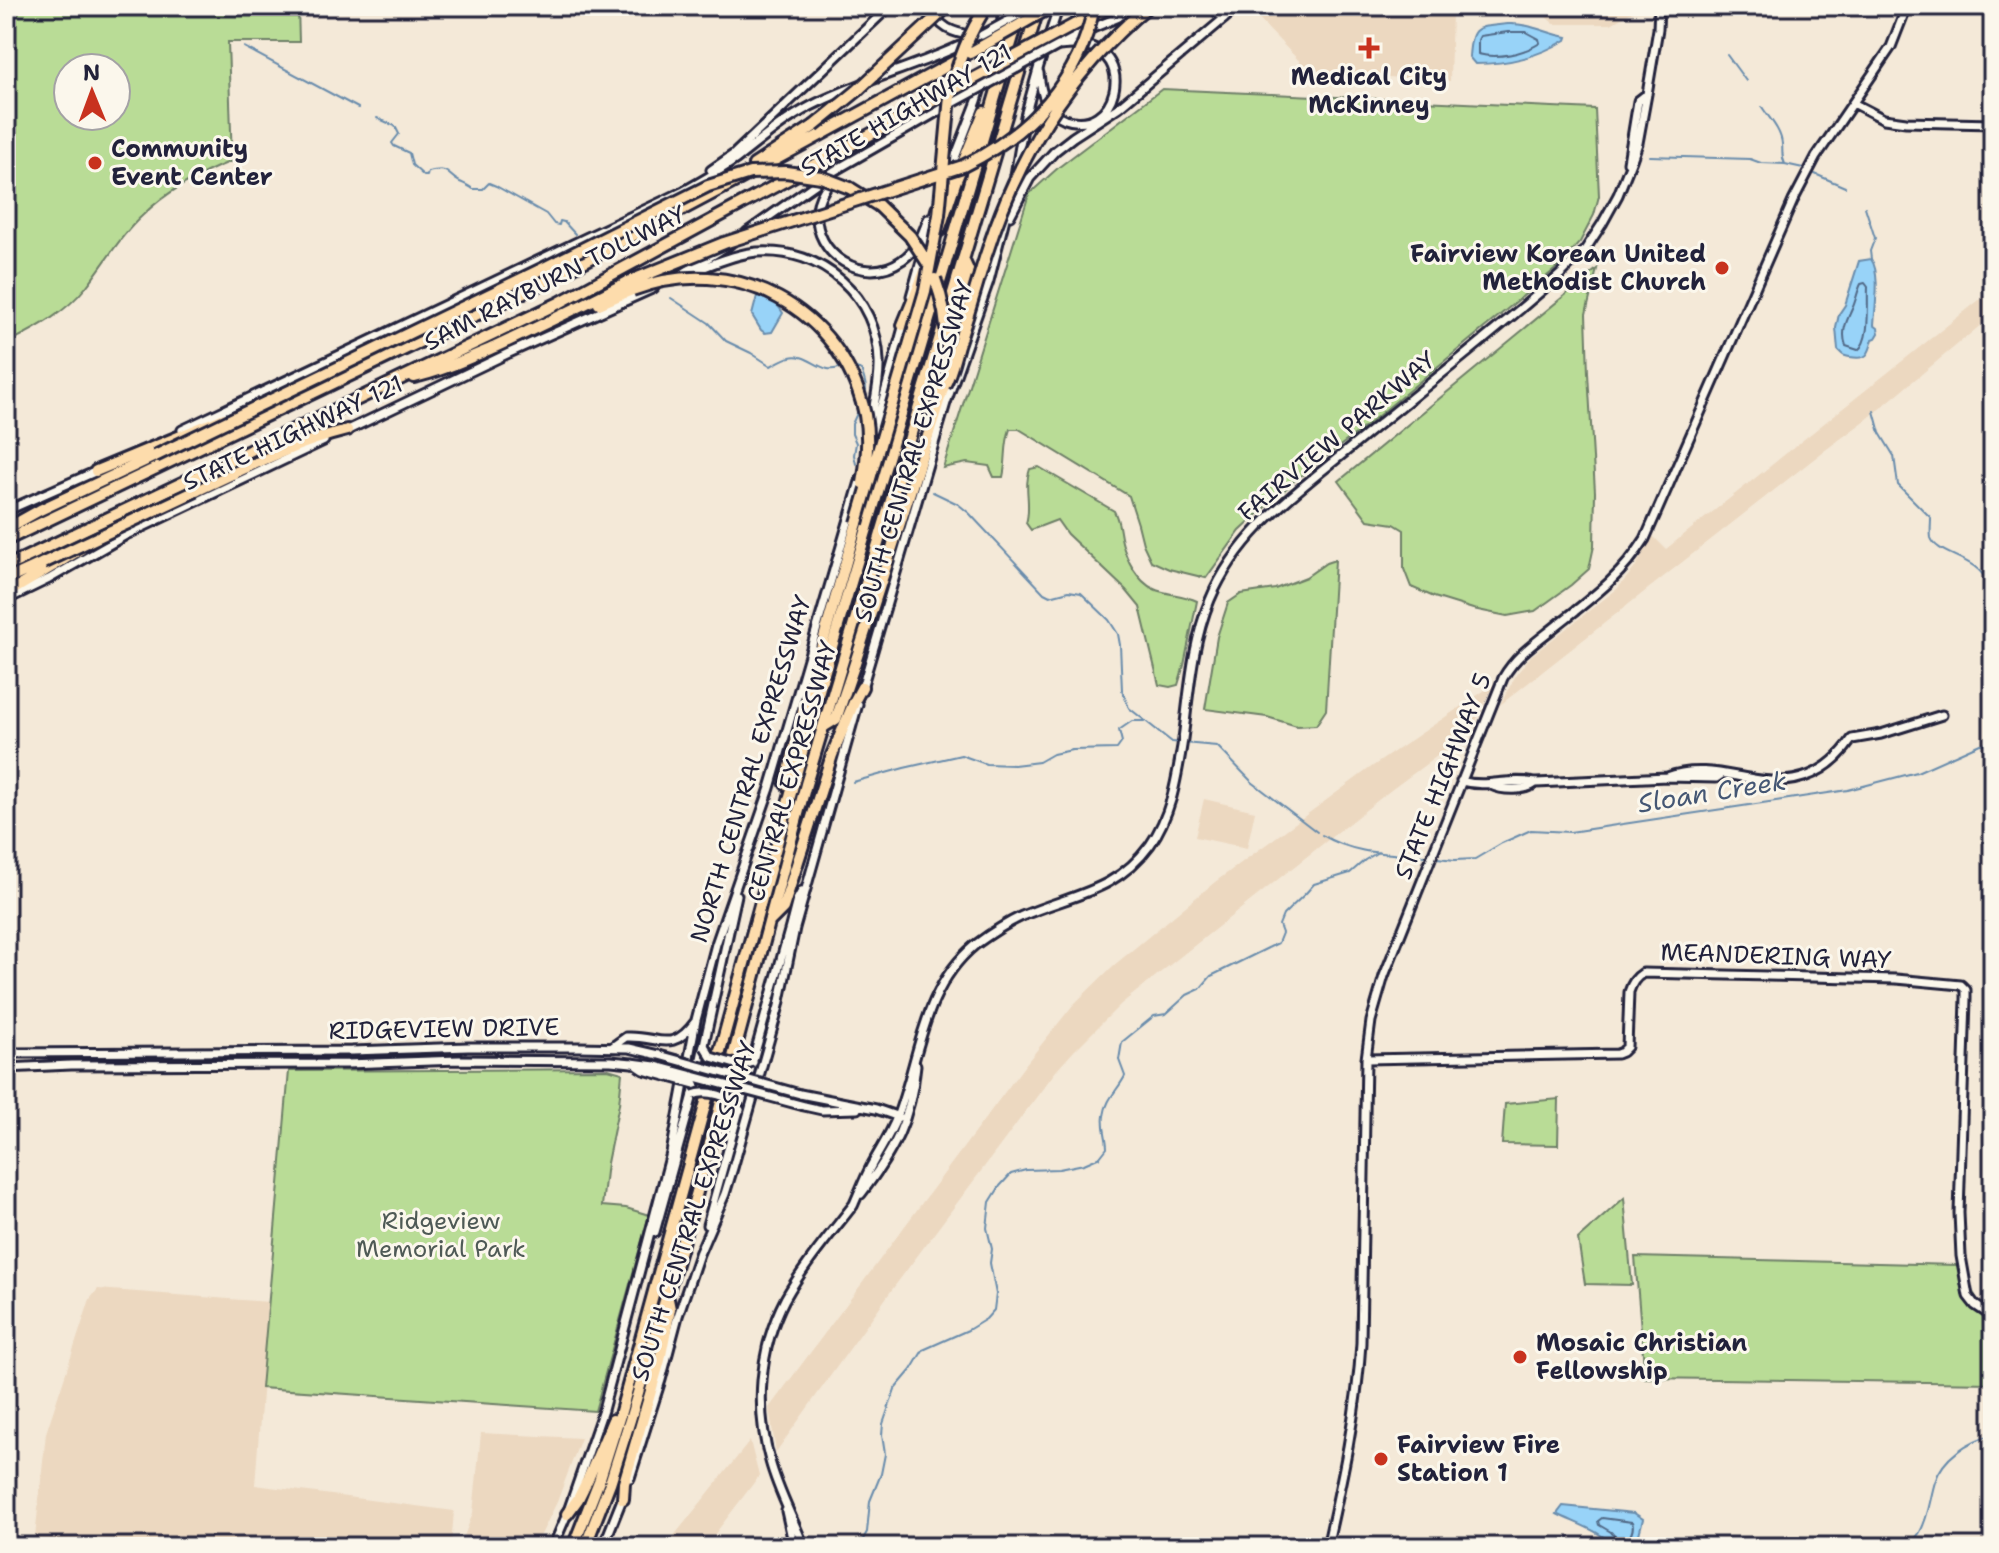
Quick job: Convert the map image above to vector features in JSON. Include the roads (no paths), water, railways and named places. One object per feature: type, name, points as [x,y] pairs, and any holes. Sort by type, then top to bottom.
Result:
[{"type":"highway","points":[[705,197],[814,126],[948,6]]},
{"type":"highway","points":[[757,911],[802,717],[925,291],[939,215],[954,79],[971,32],[987,6]]},
{"type":"highway","name":"CENTRAL EXPRESSWAY","points":[[573,1547],[599,1481],[625,1397],[824,672],[1022,6]]},
{"type":"highway","name":"CENTRAL EXPRESSWAY","points":[[585,1547],[623,1444],[709,1146],[799,809],[1037,6]]},
{"type":"highway","name":"SAM RAYBURN TOLLWAY","points":[[6,540],[553,278],[1056,6]]},
{"type":"highway","points":[[397,381],[439,370],[724,243],[963,166],[994,150],[1031,121],[1064,81],[1090,25],[1094,6]]},
{"type":"highway","name":"SAM RAYBURN TOLLWAY","points":[[6,567],[599,282],[1112,6]]},
{"type":"highway","points":[[948,386],[999,213],[1023,162],[1049,117],[1077,79],[1147,6]]},
{"type":"highway","points":[[903,325],[956,180],[985,111],[995,97]]},
{"type":"highway","points":[[6,529],[708,186],[750,173],[805,173],[835,182],[879,206],[910,236],[929,265],[940,292],[948,351],[948,386]]},
{"type":"highway","points":[[823,727],[836,719],[948,386],[968,270],[963,259]]},
{"type":"highway","points":[[630,286],[683,277],[732,280],[781,299],[821,330],[848,369],[865,416],[866,462],[857,523]]},
{"type":"highway","points":[[96,471],[337,373],[394,355]]},
{"type":"highway","points":[[6,580],[283,450],[347,430]]},
{"type":"highway","points":[[6,597],[176,493],[194,478]]},
{"type":"highway","points":[[769,922],[783,908],[832,755],[862,687]]},
{"type":"highway","points":[[623,1499],[624,1483],[660,1360],[670,1309],[667,1292]]},
{"type":"highway","points":[[567,1514],[578,1499],[625,1397]]},
{"type":"main road","points":[[658,203],[734,154],[890,6]]},
{"type":"main road","points":[[930,6],[943,27],[953,33],[977,37]]},
{"type":"main road","points":[[658,203],[712,175],[783,122],[813,105],[842,91],[950,52],[1037,6]]},
{"type":"main road","name":"SOUTH CENTRAL EXPRESSWAY","points":[[603,1547],[623,1499],[678,1316],[699,1254],[725,1194],[743,1133],[779,1006],[810,876],[948,386],[989,281],[1025,116],[1056,6]]},
{"type":"main road","name":"STATE HIGHWAY 121","points":[[6,597],[49,579],[126,535],[509,353],[682,275],[834,171],[1058,46],[1147,6]]},
{"type":"main road","points":[[1211,6],[1224,19]]},
{"type":"main road","points":[[1003,228],[1022,191],[1055,151],[1119,107],[1239,6]]},
{"type":"main road","name":"FAIRVIEW PARKWAY","points":[[804,1547],[769,1458],[762,1421],[762,1381],[767,1347],[792,1288],[888,1157],[913,1091],[920,1039],[940,987],[960,960],[1002,926],[1024,915],[1091,892],[1138,859],[1163,824],[1177,776],[1200,632],[1210,600],[1246,541],[1281,504],[1562,273],[1585,250],[1614,203],[1638,143],[1659,6]]},
{"type":"main road","name":"STATE HIGHWAY 5","points":[[1327,1547],[1350,1437],[1360,1360],[1366,1059],[1371,1021],[1381,985],[1498,688],[1511,665],[1616,578],[1645,539],[1785,216],[1816,157],[1886,54],[1907,6]]},
{"type":"main road","name":"NORTH CENTRAL EXPRESSWAY","points":[[553,1547],[603,1410],[673,1143],[696,1020],[716,944],[770,788],[936,208],[977,101],[1006,7]]},
{"type":"main road","points":[[1039,66],[1041,93],[1054,113],[1081,121],[1097,116],[1107,108],[1116,80],[1110,62],[1099,51],[1069,42]]},
{"type":"main road","points":[[1853,103],[1884,119],[1993,124]]},
{"type":"main road","points":[[834,171],[819,199],[818,230],[836,258],[856,269],[878,270],[902,261],[913,251],[936,208]]},
{"type":"main road","name":"STATE HIGHWAY 121","points":[[6,510],[96,471],[658,203]]},
{"type":"main road","points":[[682,275],[733,256],[776,252],[792,254],[822,265],[849,287],[872,321],[878,345],[879,372],[862,474]]},
{"type":"main road","points":[[1461,781],[1491,785],[1496,781],[1525,780],[1536,783],[1667,777],[1681,772],[1715,771],[1758,780],[1788,780],[1813,774],[1830,765],[1852,739],[1881,734],[1942,715]]},
{"type":"main road","points":[[636,1287],[645,1268],[693,1095],[743,869]]},
{"type":"main road","points":[[699,1254],[797,900],[810,876]]},
{"type":"main road","name":"MEANDERING WAY","points":[[1366,1059],[1617,1054],[1627,1047],[1631,985],[1643,973],[1896,979],[1963,986],[1966,999],[1959,1213],[1961,1256],[1968,1296],[1993,1317]]},
{"type":"main road","points":[[612,1047],[626,1037],[677,1040],[696,1020]]},
{"type":"main road","points":[[528,1047],[528,1060]]},
{"type":"main road","points":[[705,1047],[711,1057],[742,1066],[753,1062]]},
{"type":"main road","name":"RIDGEVIEW DRIVE","points":[[6,1053],[629,1048],[818,1099],[876,1109],[901,1118]]},
{"type":"main road","points":[[279,1052],[279,1064]]},
{"type":"main road","name":"RIDGEVIEW DRIVE","points":[[6,1068],[611,1061],[655,1066],[696,1081],[822,1110],[876,1109]]},
{"type":"main road","points":[[693,1095],[701,1092],[731,1100],[737,1103],[740,1110]]},
{"type":"main road","name":"FAIRVIEW PARKWAY","points":[[783,1497],[794,1547]]},
{"type":"water","points":[[1508,24],[1567,37],[1555,46],[1522,58],[1475,64],[1469,57],[1474,33],[1483,27]]},
{"type":"water","points":[[1871,259],[1877,281],[1874,325],[1879,333],[1866,355],[1860,358],[1844,356],[1838,350],[1836,328],[1839,314],[1845,305],[1859,261]]},
{"type":"water","points":[[757,296],[772,300],[783,313],[772,332],[761,330],[752,315]]},
{"type":"water","points":[[1563,1506],[1634,1513],[1643,1519],[1638,1538],[1633,1547],[1615,1547],[1595,1532],[1557,1514]]},
{"type":"waterway","name":"Sloan Creek","points":[[244,47],[358,108]]},
{"type":"waterway","points":[[1727,55],[1746,81]]},
{"type":"waterway","points":[[1762,107],[1779,134],[1785,164],[1803,168]]},
{"type":"waterway","name":"Sloan Creek","points":[[377,118],[395,126],[399,134],[392,143],[409,153],[412,165],[424,176],[428,172],[444,171],[473,189],[483,189],[489,183],[546,214],[554,224],[564,222],[575,234]]},
{"type":"waterway","points":[[1650,156],[1750,159],[1761,163],[1785,164]]},
{"type":"waterway","points":[[1815,174],[1845,187]]},
{"type":"waterway","points":[[1865,207],[1875,238],[1870,251],[1871,259]]},
{"type":"waterway","name":"Sloan Creek","points":[[671,298],[709,323],[726,341],[771,366],[785,358],[797,356],[828,369],[841,367]]},
{"type":"waterway","name":"Sloan Creek","points":[[851,366],[861,370],[866,389],[864,400]]},
{"type":"waterway","name":"Sloan Creek","points":[[856,464],[852,424],[859,409]]},
{"type":"waterway","points":[[1874,411],[1880,433],[1894,456],[1898,485],[1931,518],[1931,538],[1935,544],[1983,575],[1990,588],[1993,617]]},
{"type":"waterway","name":"Sloan Creek","points":[[933,492],[969,513],[1044,593],[1050,596],[1069,591],[1081,593],[1109,620],[1118,634],[1122,690],[1129,708],[1172,742],[1217,746],[1252,782],[1317,832]]},
{"type":"waterway","points":[[853,782],[961,755],[986,764],[1014,765],[1039,762],[1053,754],[1072,750],[1117,749],[1122,742],[1119,730],[1132,721],[1144,721]]},
{"type":"waterway","name":"Sloan Creek","points":[[1437,858],[1475,859],[1531,830],[1570,832],[1848,790],[1917,772],[1980,744],[1993,743]]},
{"type":"waterway","name":"Sloan Creek","points":[[1322,835],[1359,850],[1426,856]]},
{"type":"waterway","points":[[859,1547],[867,1532],[870,1501],[881,1474],[885,1454],[883,1424],[895,1389],[923,1350],[968,1330],[994,1310],[996,1294],[987,1228],[990,1202],[1000,1186],[1011,1174],[1026,1170],[1059,1169],[1100,1157],[1107,1148],[1105,1110],[1125,1076],[1119,1060],[1122,1042],[1154,1016],[1166,1014],[1187,995],[1200,989],[1211,976],[1278,943],[1283,915],[1314,884],[1350,873],[1378,852]]},
{"type":"waterway","points":[[1908,1547],[1923,1526],[1935,1482],[1944,1465],[1966,1446],[1993,1435]]},
{"type":"place","name":"Medical City McKinney","points":[[1369,48]]},
{"type":"place","name":"Community Event Center","points":[[95,163]]},
{"type":"place","name":"Fairview Korean United Methodist Church","points":[[1722,268]]},
{"type":"place","name":"Mosaic Christian Fellowship","points":[[1520,1357]]},
{"type":"place","name":"Fairview Fire Station 1","points":[[1381,1459]]},
{"type":"park label","name":"Ridgeview Memorial Park","points":[[441,1235]]}]
